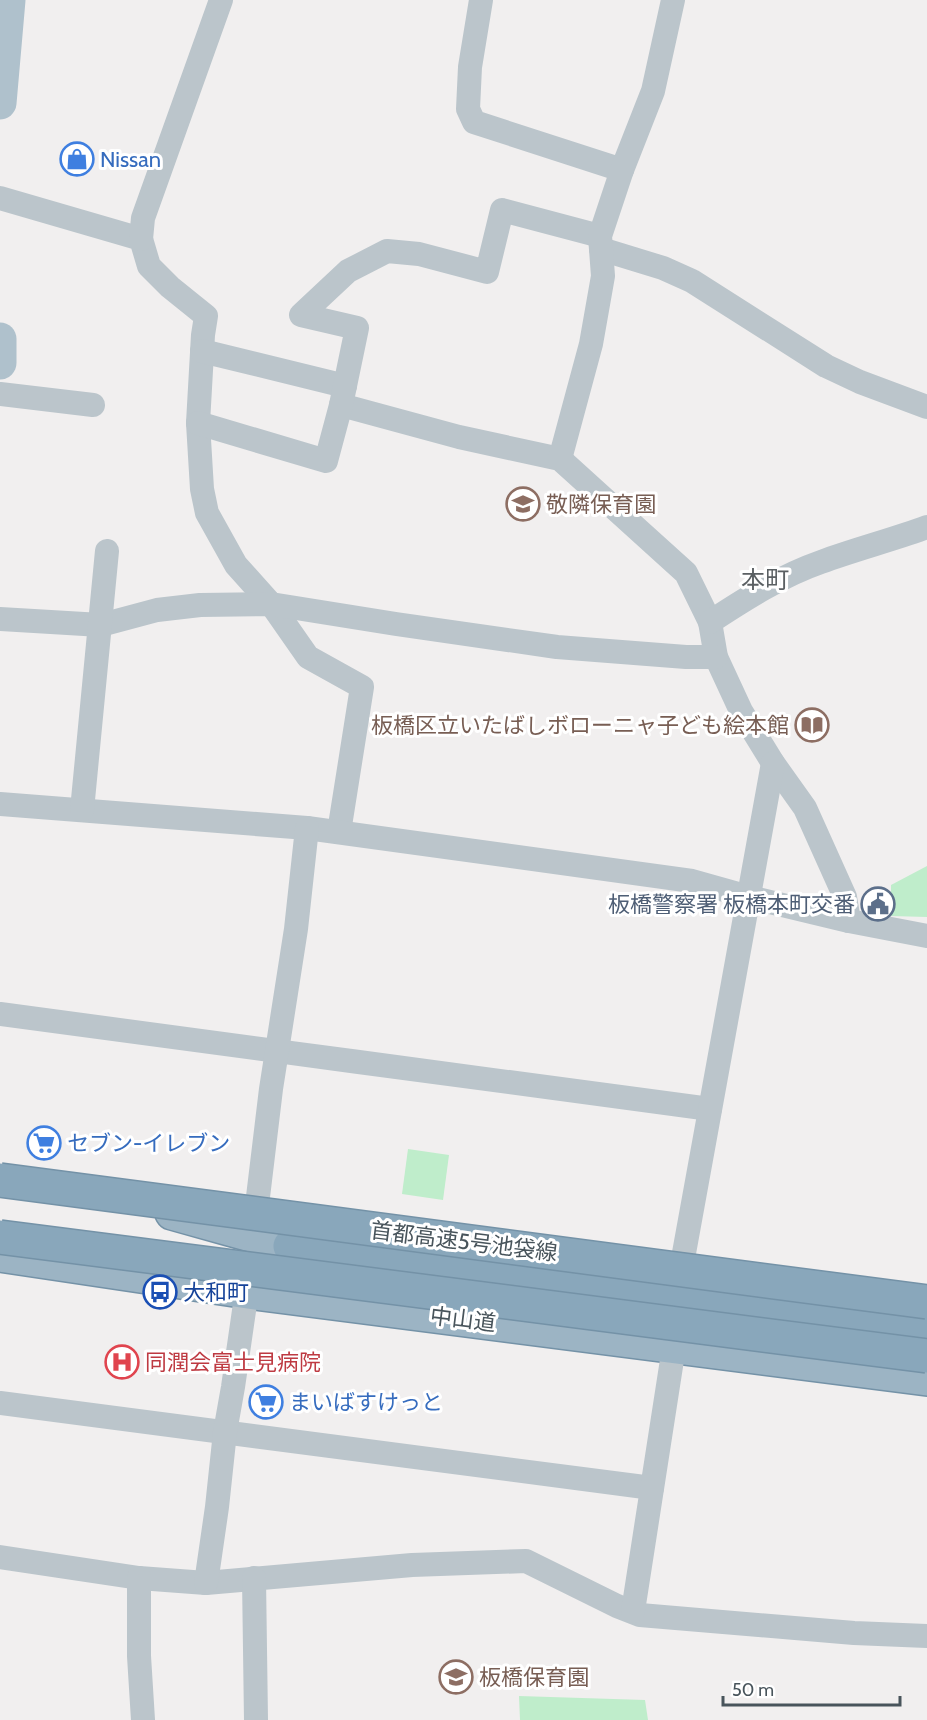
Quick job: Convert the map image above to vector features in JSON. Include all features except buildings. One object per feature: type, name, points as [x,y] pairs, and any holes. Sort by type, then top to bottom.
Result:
[{"type":"highway","points":[[0,1170],[38,1175],[254,1222],[682,1264],[927,1293]]},
{"type":"highway","name":"首都高速5号池袋線","points":[[0,1180],[927,1302]]},
{"type":"highway","points":[[254,1222],[290,1246],[359,1259],[927,1330]]},
{"type":"highway","points":[[0,1237],[927,1356]]},
{"type":"highway","name":"中山道","points":[[0,1255],[248,1292],[927,1379]]},
{"type":"main road","points":[[0,103],[9,0]]},
{"type":"main road","points":[[0,339],[0,363]]},
{"type":"street","points":[[221,0],[143,218],[141,238],[149,266],[170,287],[206,316],[198,423],[202,489],[207,513],[236,565],[272,604],[308,657],[362,687],[339,832]]},
{"type":"street","points":[[481,0],[470,67],[468,110],[474,122],[622,170]]},
{"type":"street","points":[[560,459],[591,344],[603,276],[600,243],[622,170],[653,91],[673,0]]},
{"type":"street","points":[[0,198],[141,238]]},
{"type":"street","points":[[198,423],[326,461],[357,328],[301,315],[348,271],[387,251],[419,254],[488,272],[502,210],[600,243],[692,281],[826,366],[860,382],[927,407]]},
{"type":"street","points":[[202,351],[343,395],[459,437],[560,459],[686,573],[710,622],[716,657],[741,711],[773,763],[805,808],[845,897],[849,921]]},
{"type":"street","points":[[0,394],[93,405]]},
{"type":"street","points":[[710,622],[753,593],[820,562],[927,527]]},
{"type":"street","points":[[82,810],[107,551]]},
{"type":"street","points":[[0,619],[101,625],[157,610],[200,605],[272,604],[557,647],[686,657],[716,657]]},
{"type":"street","points":[[682,1264],[773,763]]},
{"type":"street","points":[[0,804],[307,828],[692,881],[849,921],[927,936]]},
{"type":"street","points":[[206,1582],[225,1432],[248,1292],[254,1222],[296,929],[307,828]]},
{"type":"street","points":[[0,1014],[710,1109]]},
{"type":"street","points":[[633,1611],[674,1347]]},
{"type":"street","points":[[0,1403],[652,1488]]},
{"type":"street","points":[[0,1557],[139,1578],[206,1582],[412,1565],[526,1561],[616,1606],[640,1615],[820,1630],[927,1636]]},
{"type":"street","points":[[139,1578],[139,1656],[143,1720]]},
{"type":"street","points":[[254,1578],[256,1720]]},
{"type":"green space","points":[[927,866],[927,917],[891,916],[891,885]]},
{"type":"green space","points":[[408,1149],[449,1155],[443,1200],[402,1194]]},
{"type":"green space","points":[[519,1696],[645,1700],[648,1720],[520,1720]]},
{"type":"place","name":"Nissan","points":[[77,159]]},
{"type":"place","name":"敬隣保育園","points":[[523,504]]},
{"type":"place","name":"板橋区立いたばしボローニャ子ども絵本館","points":[[812,725]]},
{"type":"place","name":"板橋警察署 板橋本町交番","points":[[878,904]]},
{"type":"place","name":"セブン-イレブン","points":[[44,1143]]},
{"type":"place","name":"大和町","points":[[160,1292]]},
{"type":"place","name":"同潤会富士見病院","points":[[122,1362]]},
{"type":"place","name":"まいばすけっと","points":[[266,1402]]},
{"type":"place","name":"板橋保育園","points":[[456,1677]]},
{"type":"district","name":"本町","points":[[765,580]]}]
